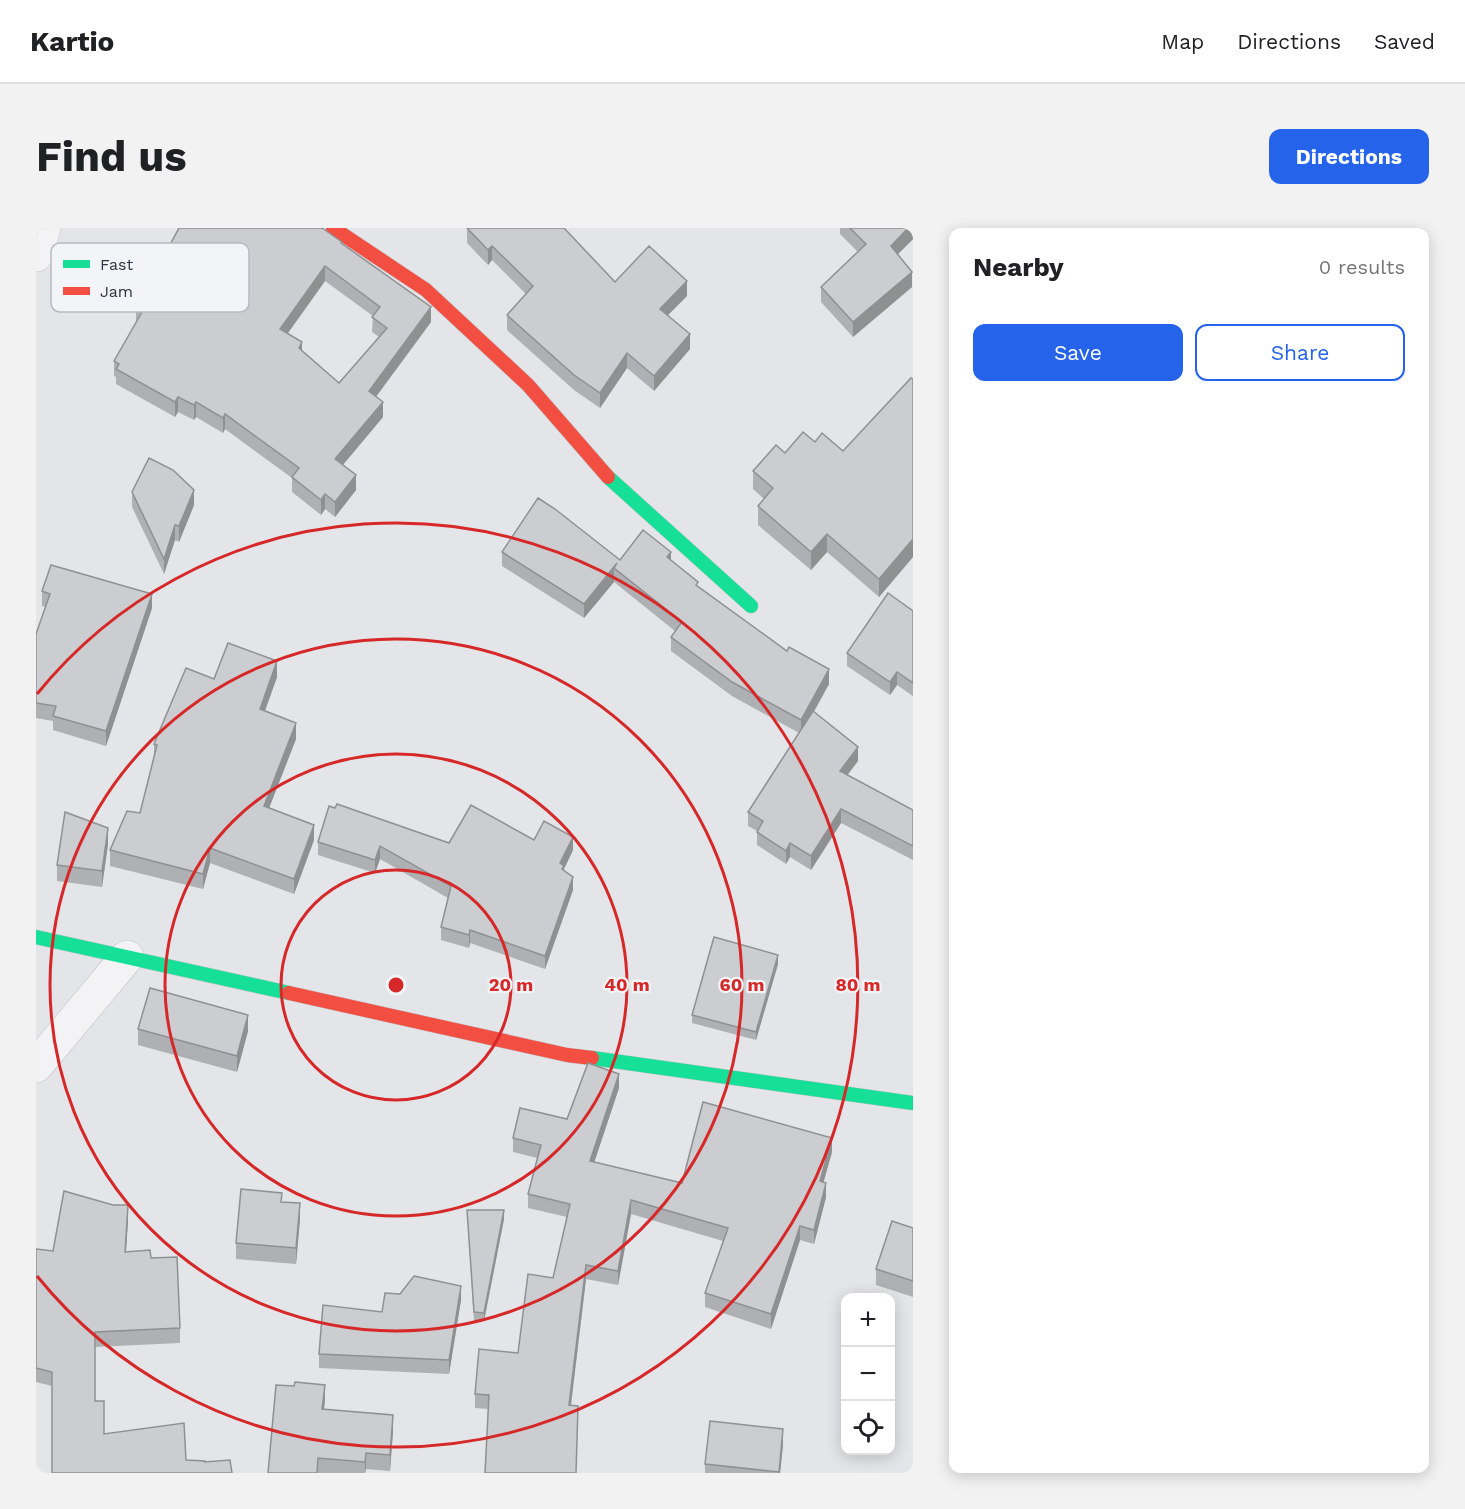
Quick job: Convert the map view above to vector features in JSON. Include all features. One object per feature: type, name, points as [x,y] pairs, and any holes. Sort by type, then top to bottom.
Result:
[{"type":"street","points":[[36,255],[44,228]]},
{"type":"street","points":[[333,228],[426,290],[528,385],[603,472],[751,606]]},
{"type":"street","points":[[36,937],[567,1055],[913,1103]]},
{"type":"street","points":[[36,1066],[127,957]]},
{"type":"building","points":[[179,228],[322,228],[431,307],[369,391],[383,402],[335,459],[356,475],[335,502],[325,494],[321,500],[292,477],[299,468],[225,414],[223,418],[196,402],[194,405],[178,397],[175,402],[116,369],[119,364],[114,361],[142,312],[249,312],[249,243],[171,243]],"holes":[[[325,266],[380,307],[372,317],[387,328],[339,383],[299,348],[302,342],[280,329]]]},
{"type":"building","points":[[467,228],[564,228],[615,282],[649,246],[687,281],[660,309],[690,334],[654,376],[627,353],[600,393],[574,375],[507,315],[533,286],[492,246],[488,250]]},
{"type":"building","points":[[850,228],[908,228],[891,246],[912,272],[853,322],[821,287],[866,244]]},
{"type":"building","points":[[911,378],[913,379],[913,539],[879,579],[827,534],[811,552],[758,506],[773,488],[753,471],[776,445],[785,453],[803,432],[815,442],[822,433],[843,451]]},
{"type":"building","points":[[149,458],[173,470],[194,490],[179,526],[175,525],[164,559],[132,492]]},
{"type":"building","points":[[538,498],[620,560],[643,530],[671,552],[667,557],[698,582],[696,585],[787,651],[789,647],[829,669],[801,720],[732,682],[671,637],[682,622],[614,568],[617,563],[584,604],[502,552]]},
{"type":"building","points":[[51,565],[152,594],[106,731],[53,716],[56,706],[36,703],[36,634],[50,594],[42,591]]},
{"type":"building","points":[[888,593],[913,611],[913,683],[897,672],[890,682],[847,653]]},
{"type":"building","points":[[228,643],[277,661],[260,709],[296,723],[264,806],[314,825],[294,879],[210,848],[203,874],[110,850],[127,811],[140,813],[157,745],[154,744],[186,668],[214,679]]},
{"type":"building","points":[[813,711],[858,747],[840,771],[913,810],[913,846],[841,809],[811,856],[790,843],[786,851],[757,832],[763,821],[748,812]]},
{"type":"building","points":[[337,804],[449,843],[471,805],[534,840],[544,821],[573,837],[560,863],[564,866],[562,869],[573,877],[545,956],[470,930],[469,935],[441,927],[451,886],[380,846],[375,860],[318,842],[329,806],[335,808]]},
{"type":"building","points":[[65,812],[108,828],[102,871],[57,865]]},
{"type":"building","points":[[714,937],[778,955],[756,1032],[692,1015]]},
{"type":"building","points":[[150,988],[248,1015],[237,1056],[138,1029]]},
{"type":"building","points":[[588,1063],[619,1074],[590,1161],[682,1183],[703,1102],[832,1138],[820,1181],[826,1183],[814,1230],[800,1226],[771,1314],[705,1293],[728,1228],[631,1200],[618,1271],[586,1265],[569,1405],[578,1406],[576,1473],[485,1473],[489,1395],[475,1394],[479,1349],[518,1353],[528,1274],[553,1278],[570,1204],[528,1194],[541,1145],[513,1138],[520,1108],[567,1119]]},
{"type":"building","points":[[241,1189],[282,1193],[281,1202],[300,1203],[296,1248],[236,1243]]},
{"type":"building","points":[[64,1191],[113,1205],[128,1205],[125,1252],[150,1250],[151,1258],[177,1257],[180,1328],[95,1332],[95,1401],[104,1401],[104,1434],[184,1423],[186,1460],[205,1462],[230,1460],[232,1473],[52,1473],[52,1372],[36,1368],[36,1249],[53,1251]]},
{"type":"building","points":[[467,1210],[504,1210],[484,1313],[474,1312]]},
{"type":"building","points":[[892,1221],[913,1228],[913,1281],[876,1269]]},
{"type":"building","points":[[414,1276],[461,1286],[449,1360],[319,1354],[323,1305],[382,1312],[385,1293],[400,1294]]},
{"type":"building","points":[[295,1382],[325,1385],[322,1409],[393,1415],[390,1455],[366,1453],[365,1462],[318,1458],[317,1473],[268,1473],[276,1385],[294,1386]]},
{"type":"building","points":[[710,1421],[783,1429],[779,1472],[705,1464]]},
{"type":"traffic: fast","points":[[608,477],[751,606]]},
{"type":"traffic: fast","points":[[36,937],[289,993]]},
{"type":"traffic: fast","points":[[592,1058],[913,1103]]},
{"type":"traffic: jam","points":[[333,228],[426,290],[528,385],[608,477]]},
{"type":"traffic: jam","points":[[289,993],[567,1055],[592,1058]]}]
